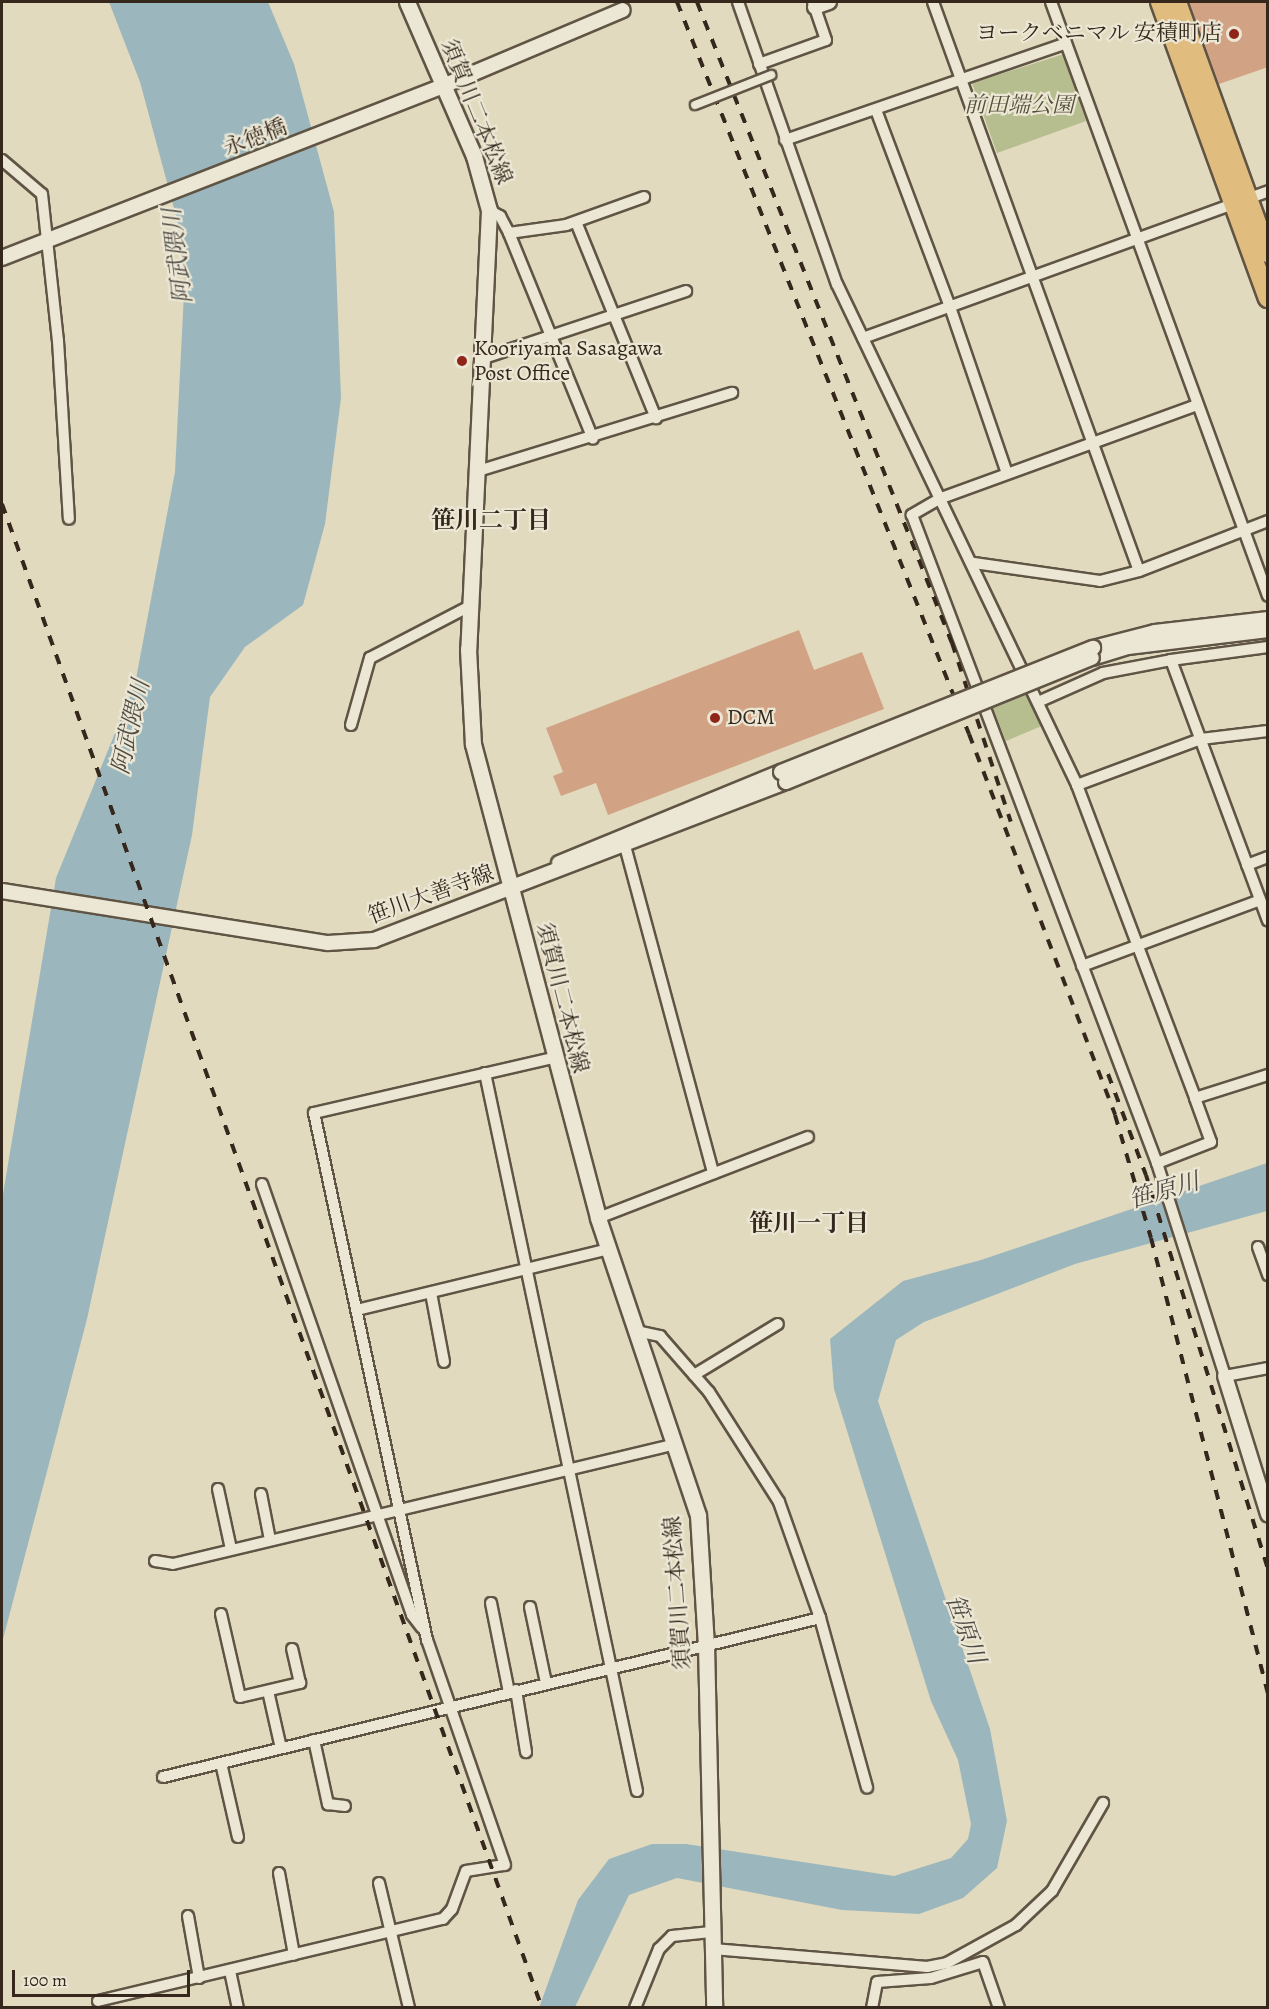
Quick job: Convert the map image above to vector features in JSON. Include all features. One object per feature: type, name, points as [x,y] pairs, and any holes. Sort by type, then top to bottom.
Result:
[{"type":"main road","name":"須賀川二本松線","points":[[407,2],[474,156],[489,210],[484,358],[470,606],[473,744],[553,1058],[598,1218],[699,1515],[706,1644],[714,2007]]},
{"type":"main road","points":[[1160,2],[1239,200],[1268,253]]},
{"type":"main road","points":[[1177,2],[1268,298]]},
{"type":"street","points":[[738,2],[837,284],[974,563],[1077,785],[1211,1142],[1158,1167]]},
{"type":"street","points":[[759,64],[826,40],[814,4],[829,2]]},
{"type":"street","points":[[933,2],[1139,571]]},
{"type":"street","points":[[1051,2],[1134,236],[1268,596]]},
{"type":"street","name":"永徳橋","points":[[2,258],[137,203],[443,86],[622,10]]},
{"type":"street","points":[[785,140],[1066,43]]},
{"type":"street","points":[[694,105],[771,75]]},
{"type":"street","points":[[876,110],[949,304],[1007,473]]},
{"type":"street","points":[[2,160],[42,194],[48,239],[69,519]]},
{"type":"street","points":[[863,338],[1031,273],[1268,191]]},
{"type":"street","points":[[509,233],[576,222],[644,197]]},
{"type":"street","points":[[489,210],[500,216],[509,233],[593,439]]},
{"type":"street","points":[[576,222],[656,418]]},
{"type":"street","points":[[484,358],[616,318],[686,291]]},
{"type":"street","points":[[478,471],[593,439],[732,393]]},
{"type":"street","points":[[1197,405],[941,498],[912,515],[1158,1167],[1190,1260],[1267,1507]]},
{"type":"street","points":[[974,563],[1100,581],[1139,571],[1268,521]]},
{"type":"street","points":[[351,725],[370,658],[470,606]]},
{"type":"street","points":[[511,887],[579,853],[783,777],[1144,634],[1268,619]]},
{"type":"street","points":[[1093,653],[1268,630]]},
{"type":"street","points":[[1038,702],[1103,673],[1171,660],[1268,647]]},
{"type":"street","points":[[1171,660],[1268,921]]},
{"type":"street","points":[[1077,785],[1201,739],[1268,731]]},
{"type":"street","points":[[511,887],[625,846],[783,777]]},
{"type":"street","points":[[625,846],[713,1173]]},
{"type":"street","points":[[1247,865],[1268,857]]},
{"type":"street","name":"笹川大善寺線","points":[[2,891],[328,944],[396,934],[511,887]]},
{"type":"street","points":[[1082,966],[1138,943],[1260,900]]},
{"type":"street","points":[[98,2001],[443,1919],[452,1909],[466,1871],[505,1865],[447,1707],[425,1630],[314,1113],[553,1058]]},
{"type":"street","points":[[485,1073],[637,1791]]},
{"type":"street","points":[[1195,1098],[1268,1075]]},
{"type":"street","points":[[598,1218],[808,1137]]},
{"type":"street","points":[[262,1184],[412,1616],[425,1630]]},
{"type":"street","points":[[1258,1247],[1268,1275]]},
{"type":"street","points":[[357,1310],[528,1271],[609,1249]]},
{"type":"street","points":[[431,1293],[444,1362]]},
{"type":"street","points":[[694,1375],[778,1324]]},
{"type":"street","points":[[636,1331],[660,1336],[694,1375],[743,1440],[779,1502],[820,1618],[867,1788]]},
{"type":"street","points":[[1225,1376],[1268,1368]]},
{"type":"street","points":[[155,1561],[173,1564],[676,1444]]},
{"type":"street","points":[[218,1489],[231,1549]]},
{"type":"street","points":[[261,1494],[270,1540]]},
{"type":"street","points":[[491,1603],[526,1752]]},
{"type":"street","points":[[530,1607],[546,1683]]},
{"type":"street","points":[[221,1614],[240,1697],[300,1683],[292,1649]]},
{"type":"street","points":[[163,1777],[820,1618]]},
{"type":"street","points":[[268,1691],[281,1748]]},
{"type":"street","points":[[314,1740],[328,1804],[345,1806]]},
{"type":"street","points":[[221,1762],[238,1837]]},
{"type":"street","points":[[713,1948],[927,1967],[947,1963],[1016,1925],[1052,1891],[1103,1803]]},
{"type":"street","points":[[279,1873],[294,1955]]},
{"type":"street","points":[[379,1883],[409,2007]]},
{"type":"street","points":[[188,1916],[199,1978]]},
{"type":"street","points":[[635,2007],[659,1949],[672,1936],[711,1927]]},
{"type":"street","points":[[872,2007],[877,1982],[931,1978],[983,1962],[999,2007]]},
{"type":"street","points":[[230,1971],[238,2007]]},
{"type":"green space","name":"前田端公園","points":[[1064,54],[1086,121],[997,153],[972,83]]},
{"type":"green space","points":[[1030,692],[1044,725],[1006,741],[993,708]]},
{"type":"water","name":"阿武隈川","points":[[109,2],[268,2],[294,64],[334,212],[341,398],[325,524],[303,605],[245,647],[210,697],[192,835],[87,1319],[2,1643],[2,1200],[56,878],[135,684],[175,472],[186,253],[140,82]]},
{"type":"water","points":[[1267,1163],[1267,1211],[1075,1264],[924,1322],[896,1340],[878,1401],[990,1729],[1007,1821],[997,1868],[963,1898],[919,1914],[842,1910],[677,1878],[629,1895],[575,2007],[539,2008],[578,1900],[609,1859],[652,1844],[686,1844],[894,1876],[951,1858],[968,1839],[971,1824],[958,1760],[931,1701],[834,1389],[830,1339],[903,1281],[981,1260]]},
{"type":"building","name":"ヨークベニマル 安積町店","points":[[1189,2],[1268,2],[1268,67],[1219,84]]},
{"type":"building","name":"DCM","points":[[799,630],[814,670],[862,652],[884,709],[608,815],[596,783],[561,796],[553,776],[563,772],[546,728]]},
{"type":"railway","points":[[677,2],[969,734],[1115,1115],[1151,1238],[1268,1695]]},
{"type":"railway","points":[[697,2],[952,643],[1011,822]]},
{"type":"railway","points":[[2,504],[542,2008]]},
{"type":"railway","points":[[1108,1074],[1146,1175],[1268,1568]]},
{"type":"place","name":"ヨークベニマル 安積町店","points":[[1234,34]]},
{"type":"place","name":"Kooriyama Sasagawa Post Office","points":[[462,361]]},
{"type":"place","name":"DCM","points":[[715,718]]},
{"type":"district","name":"笹川二丁目","points":[[491,521]]},
{"type":"district","name":"笹川一丁目","points":[[809,1224]]},
{"type":"water label","name":"笹原川","points":[[1164,1191]]},
{"type":"water label","name":"笹原川","points":[[965,1629]]}]
